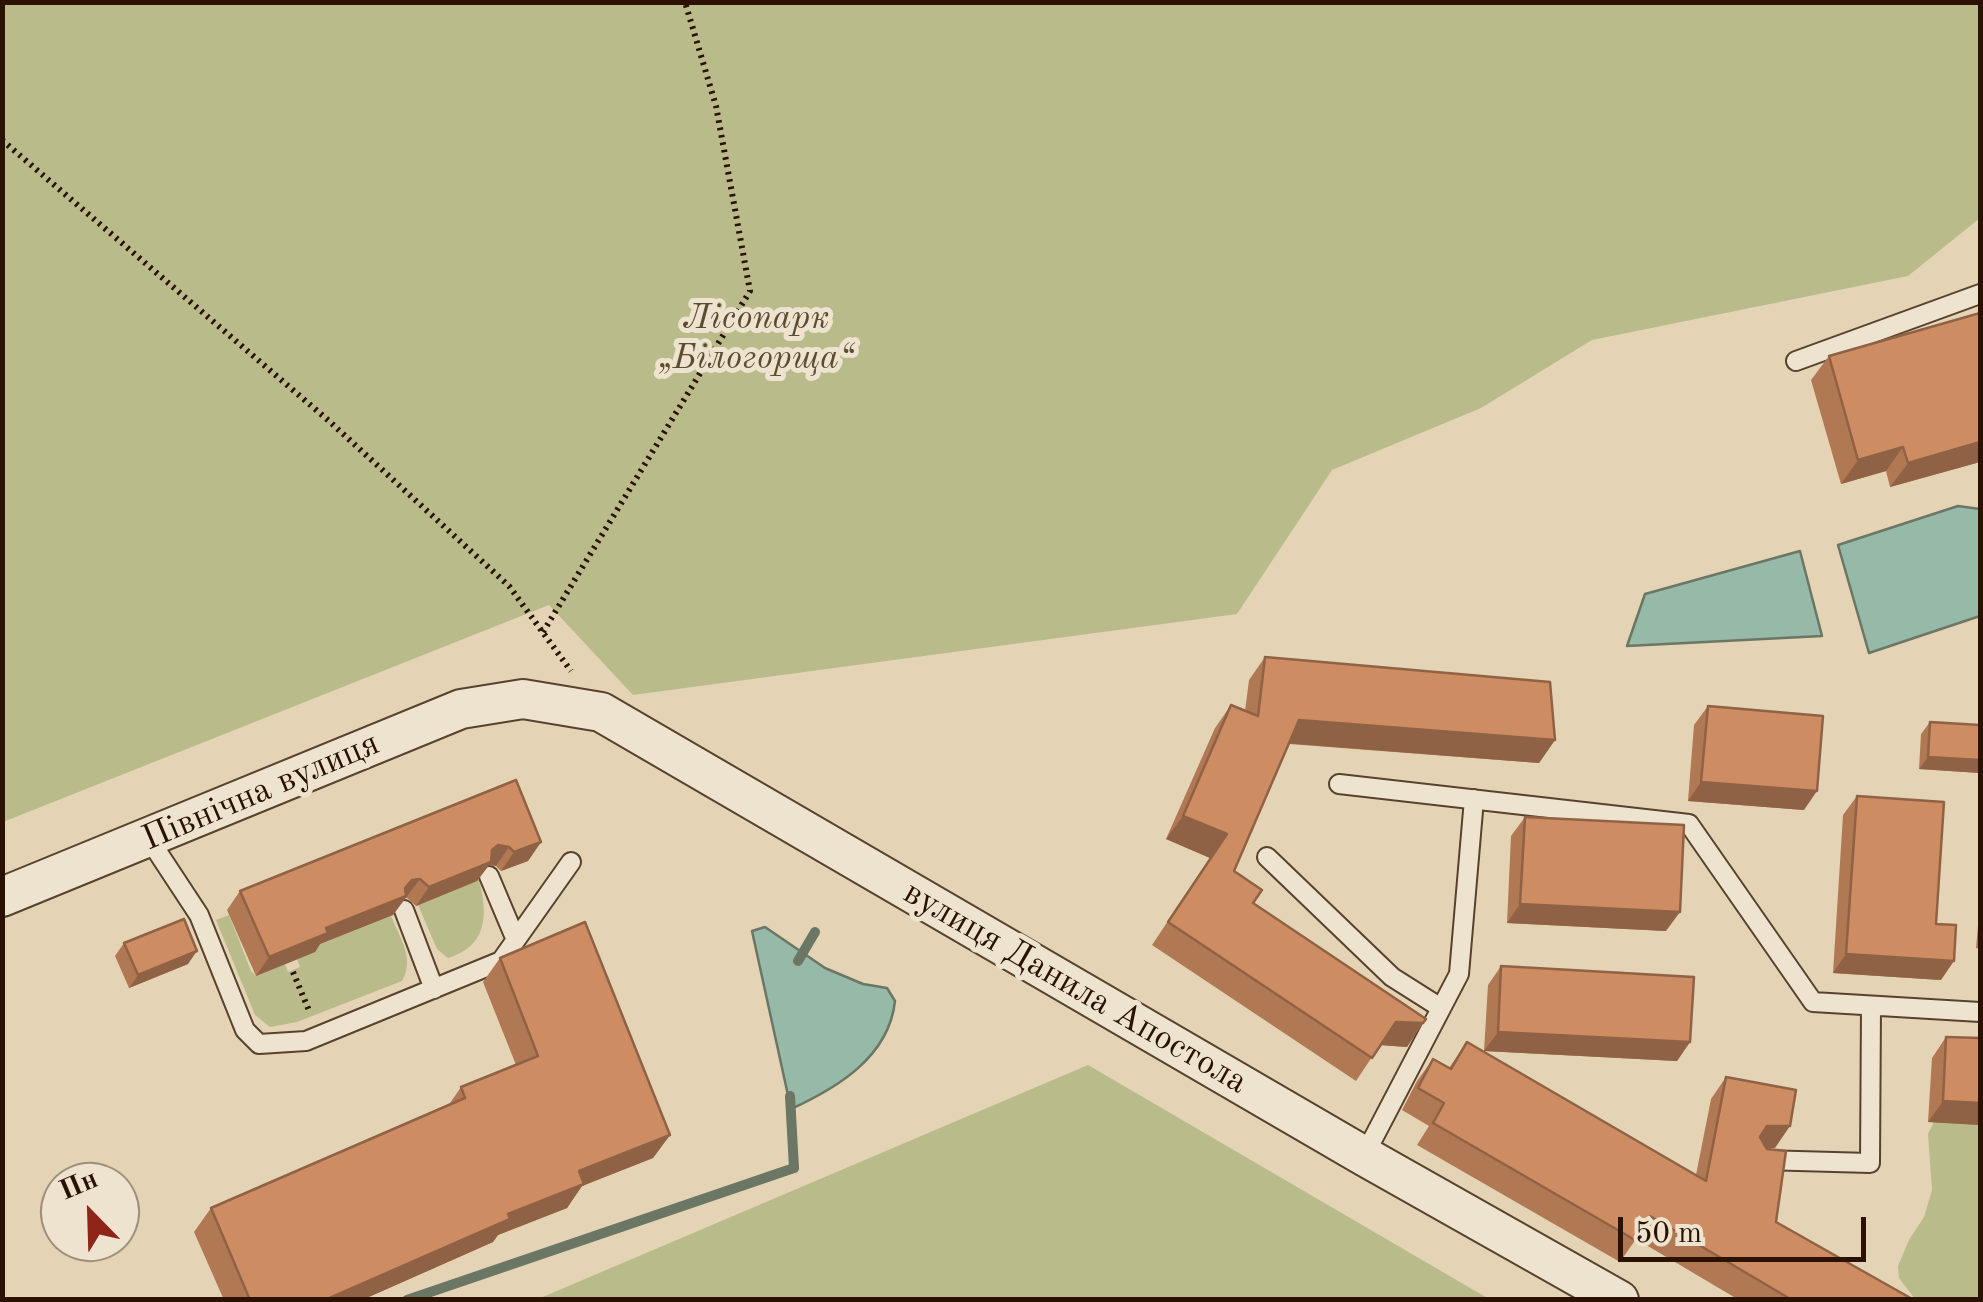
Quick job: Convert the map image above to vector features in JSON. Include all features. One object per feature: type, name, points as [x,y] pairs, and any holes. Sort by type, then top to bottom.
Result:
[{"type":"street","name":"вулиця Данила Апостола","points":[[522,700],[601,712],[1619,1300]]},
{"type":"street","name":"Північна вулиця","points":[[2,897],[461,709],[522,700]]},
{"type":"lane","points":[[1796,361],[1980,294]]},
{"type":"lane","points":[[1339,784],[1689,824],[1813,1002],[1980,1012]]},
{"type":"lane","points":[[1364,1156],[1459,974],[1474,799]]},
{"type":"lane","points":[[149,839],[199,914],[245,1030],[259,1044],[295,1044],[319,1036],[501,961],[571,862]]},
{"type":"lane","points":[[1266,858],[1392,977],[1441,1008]]},
{"type":"lane","points":[[489,876],[516,940]]},
{"type":"lane","points":[[404,910],[434,989]]},
{"type":"lane","points":[[1757,1160],[1870,1163],[1871,1006]]},
{"type":"path","points":[[543,632],[750,291],[716,106],[685,2]]},
{"type":"path","points":[[2,140],[329,421],[509,586],[601,712]]},
{"type":"path","points":[[293,972],[319,1036]]},
{"type":"green space","name":"Лісопарк „Білогорща“","points":[[3,2],[1980,3],[1980,218],[1908,276],[1592,340],[1481,408],[1332,470],[1237,614],[633,695],[549,605],[3,822]]},
{"type":"green space","points":[[479,880],[484,905],[482,927],[471,946],[448,958],[437,949],[418,905]]},
{"type":"green space","points":[[229,915],[256,976],[285,964],[288,972],[300,967],[297,959],[313,947],[391,916],[405,949],[406,973],[402,981],[297,1022],[270,1027],[255,1015],[216,920]]},
{"type":"green space","points":[[1088,1065],[1489,1299],[538,1299]]},
{"type":"green space","points":[[1980,1100],[1980,1299],[1915,1299],[1899,1278],[1898,1266],[1924,1217],[1932,1190],[1928,1134],[1941,1108]]},
{"type":"shaded area","points":[[1958,506],[1980,509],[1980,616],[1869,653],[1838,545]]},
{"type":"shaded area","points":[[1800,551],[1822,636],[1627,646],[1645,594]]},
{"type":"shaded area","points":[[765,927],[825,968],[863,984],[887,988],[895,1001],[891,1021],[872,1054],[843,1080],[791,1109],[752,931]]},
{"type":"building","points":[[1980,313],[1980,442],[1908,463],[1903,447],[1858,460],[1829,356]]},
{"type":"building","points":[[1265,657],[1550,682],[1555,740],[1299,720],[1234,871],[1262,890],[1253,903],[1426,1019],[1423,1023],[1396,1022],[1372,1058],[1168,922],[1227,834],[1183,816],[1231,705],[1258,716]]},
{"type":"building","points":[[1708,706],[1823,716],[1817,791],[1701,782]]},
{"type":"building","points":[[1930,722],[1980,725],[1980,760],[1928,757]]},
{"type":"building","points":[[516,780],[541,842],[514,852],[498,845],[492,850],[491,862],[429,887],[420,879],[412,880],[405,888],[406,896],[326,928],[328,933],[269,957],[240,891]]},
{"type":"building","points":[[1857,796],[1944,802],[1936,924],[1956,925],[1954,961],[1846,954]]},
{"type":"building","points":[[1525,817],[1684,825],[1680,912],[1520,904]]},
{"type":"building","points":[[184,919],[197,951],[138,975],[124,943]]},
{"type":"building","points":[[585,922],[670,1135],[579,1171],[584,1184],[508,1214],[510,1219],[325,1300],[250,1300],[211,1208],[465,1098],[461,1087],[538,1056],[500,958]]},
{"type":"building","points":[[1501,966],[1694,977],[1690,1042],[1498,1032]]},
{"type":"building","points":[[1946,1037],[1980,1038],[1980,1103],[1943,1101]]},
{"type":"building","points":[[1467,1042],[1706,1181],[1726,1077],[1796,1090],[1790,1126],[1767,1126],[1760,1137],[1767,1149],[1786,1151],[1776,1222],[1914,1300],[1792,1300],[1650,1216],[1635,1240],[1433,1123],[1444,1103],[1418,1088],[1433,1059],[1451,1069]]},
{"type":"waterway","points":[[798,961],[815,932]]},
{"type":"waterway","points":[[407,1300],[794,1168],[790,1096]]}]
